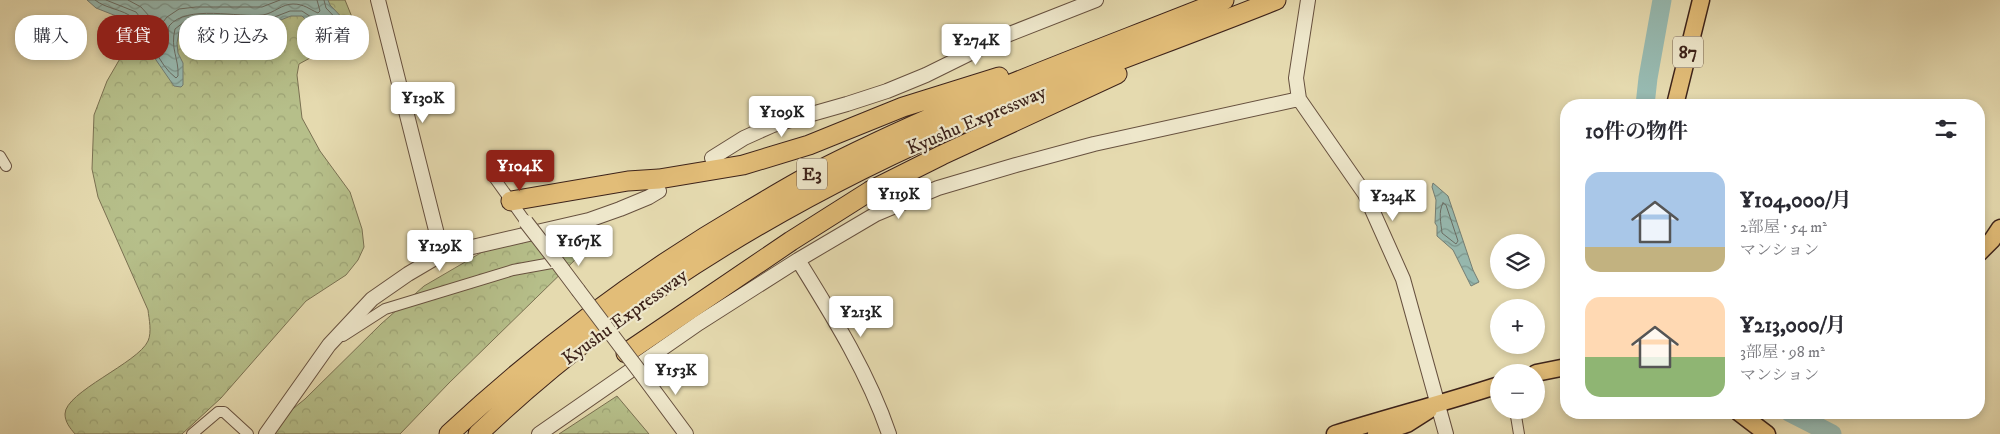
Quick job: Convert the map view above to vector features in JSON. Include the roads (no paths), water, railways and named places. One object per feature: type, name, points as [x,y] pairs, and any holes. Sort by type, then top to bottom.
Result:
[{"type":"highway","points":[[511,201],[628,181],[659,179],[768,159],[809,145],[903,107],[995,78],[1170,14],[1217,0]]},
{"type":"highway","name":"Kyushu Expressway","points":[[449,434],[536,358],[622,291],[698,241],[811,174],[881,140],[988,93],[1224,0]]},
{"type":"highway","points":[[633,349],[870,191],[942,154],[1276,0]]},
{"type":"highway","name":"Kyushu Expressway","points":[[478,434],[547,373],[632,307],[708,256],[828,187],[976,118],[1276,0]]},
{"type":"main road","name":"87","points":[[1676,99],[1701,0]]},
{"type":"main road","points":[[1985,247],[2000,228]]},
{"type":"main road","points":[[1545,372],[1560,368]]},
{"type":"main road","points":[[1335,434],[1410,410],[1437,405],[1490,388]]},
{"type":"main road","points":[[1376,434],[1407,424],[1437,405]]},
{"type":"main road","points":[[1747,419],[1767,434]]},
{"type":"street","points":[[378,0],[442,254]]},
{"type":"street","points":[[712,158],[744,138],[773,125],[847,104],[926,75],[1007,35],[1096,0]]},
{"type":"street","points":[[1308,0],[1296,78],[1299,99],[1365,194],[1403,279],[1446,434]]},
{"type":"street","points":[[540,434],[699,323],[798,260],[876,214],[938,188],[1016,165],[1094,144],[1299,99]]},
{"type":"street","points":[[0,156],[6,166]]},
{"type":"street","points":[[493,176],[578,290],[633,349],[643,376],[686,434]]},
{"type":"street","points":[[266,434],[329,346],[372,299],[442,254],[589,220],[620,210],[649,197],[659,190]]},
{"type":"street","points":[[798,260],[838,325],[857,361],[889,434]]},
{"type":"street","points":[[329,346],[385,309],[513,270],[557,262]]},
{"type":"street","points":[[192,434],[218,412],[224,412],[248,434]]},
{"type":"street","points":[[1516,419],[1519,434]]},
{"type":"water","points":[[87,0],[328,0],[340,15],[297,15],[287,18],[287,15],[179,15],[177,43],[179,60],[183,63],[183,85],[181,87],[174,86],[156,60],[169,60],[169,15],[114,15],[96,8]]},
{"type":"water","points":[[1433,183],[1448,196],[1473,270],[1479,282],[1471,286],[1453,250],[1437,236],[1437,226],[1435,223],[1436,200],[1432,187]]},
{"type":"waterway","points":[[1646,99],[1662,0]]},
{"type":"waterway","points":[[1803,419],[1832,434]]}]
